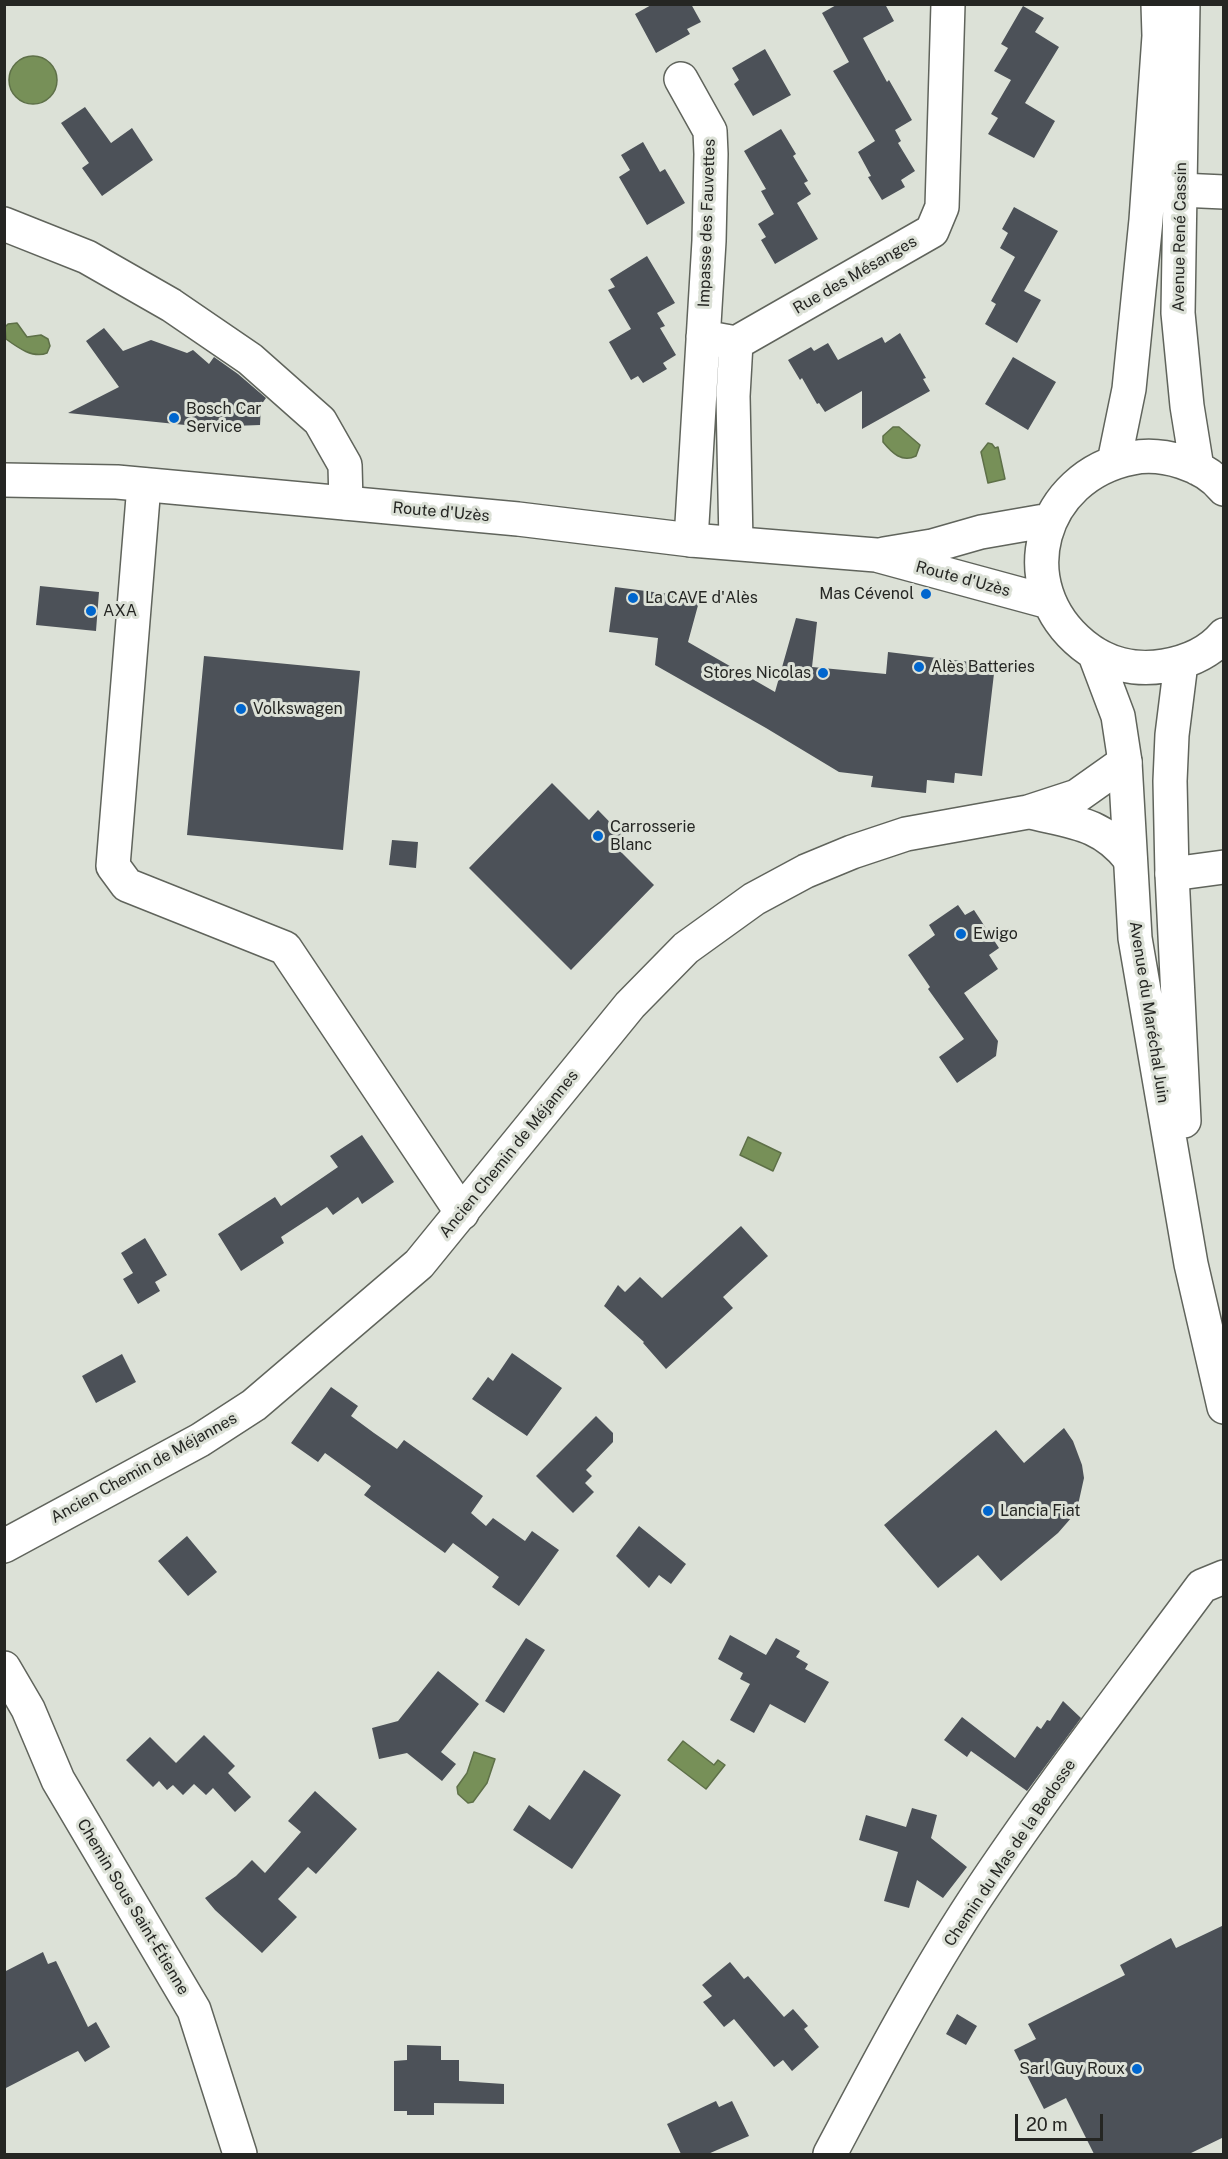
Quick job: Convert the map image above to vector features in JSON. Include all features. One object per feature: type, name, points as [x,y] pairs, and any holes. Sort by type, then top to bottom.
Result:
[{"type":"street","name":"Rue des Mésanges","points":[[736,343],[932,231],[942,207],[948,4]]},
{"type":"street","name":"Avenue René Cassin","points":[[1114,462],[1129,389],[1146,220],[1159,36],[1158,4]]},
{"type":"street","name":"Avenue René Cassin","points":[[1183,4],[1178,313],[1187,406],[1197,468]]},
{"type":"street","name":"Impasse des Fauvettes","points":[[681,80],[710,130],[709,242],[703,338]]},
{"type":"street","points":[[1180,190],[1224,192]]},
{"type":"street","points":[[4,224],[87,256],[171,305],[250,359],[320,421],[345,465],[346,503]]},
{"type":"street","points":[[691,540],[703,338],[736,343],[733,396],[736,543]]},
{"type":"street","points":[[1222,638],[1201,654],[1180,663],[1152,668],[1123,666],[1095,655],[1068,633],[1049,602],[1042,575],[1042,546],[1050,520],[1066,494],[1088,475],[1114,462],[1142,456],[1170,459],[1197,468],[1224,489]]},
{"type":"street","name":"Route d'Uzès","points":[[4,480],[144,485],[518,519],[691,540],[876,555],[1049,602]]},
{"type":"street","points":[[144,485],[113,866],[127,885],[285,948],[462,1213]]},
{"type":"street","name":"Route d'Uzès","points":[[876,555],[932,546],[981,532],[1050,520]]},
{"type":"street","name":"Avenue du Maréchal Juin","points":[[1095,655],[1118,716],[1125,762],[1135,938],[1191,1264],[1224,1407]]},
{"type":"street","name":"Avenue du Maréchal Juin","points":[[1180,663],[1172,735],[1170,781],[1172,874],[1191,1264]]},
{"type":"street","name":"Ancien Chemin de Méjannes","points":[[4,1546],[200,1440],[254,1405],[419,1264],[630,1005],[686,948],[753,899],[815,868],[906,834],[1028,812],[1077,796],[1125,762]]},
{"type":"street","name":"Ancien Chemin de Méjannes","points":[[1028,812],[1089,825],[1120,846],[1130,859]]},
{"type":"street","points":[[1172,874],[1224,867]]},
{"type":"street","name":"Chemin du Mas de la Bedosse","points":[[830,2154],[891,2037],[973,1903],[1048,1794],[1202,1586],[1224,1577]]},
{"type":"street","name":"Chemin Sous Saint-Étienne","points":[[4,1668],[28,1710],[58,1780],[194,2010],[240,2154]]},
{"type":"shaded area","points":[[28,56],[38,56],[50,63],[57,75],[57,85],[50,97],[38,104],[28,104],[13,93],[9,85],[9,75],[20,60]]},
{"type":"shaded area","points":[[17,323],[27,337],[41,335],[48,339],[50,346],[47,353],[31,353],[20,349],[6,339],[5,327],[8,324]]},
{"type":"shaded area","points":[[893,427],[899,427],[920,445],[916,456],[902,458],[883,442],[883,436]]},
{"type":"shaded area","points":[[988,443],[995,448],[998,447],[1005,479],[988,483],[981,452]]},
{"type":"shaded area","points":[[748,1137],[781,1153],[773,1171],[740,1155]]},
{"type":"shaded area","points":[[683,1741],[714,1765],[718,1760],[725,1765],[706,1789],[668,1760]]},
{"type":"shaded area","points":[[474,1752],[495,1759],[487,1783],[473,1802],[468,1803],[458,1794],[457,1787],[467,1773]]},
{"type":"building","points":[[653,4],[691,4],[701,22],[687,29],[690,34],[656,53],[635,14]]},
{"type":"building","points":[[838,4],[885,4],[894,21],[863,38],[887,82],[889,80],[912,120],[895,130],[901,141],[898,143],[915,171],[901,180],[905,187],[882,200],[868,177],[871,176],[858,152],[875,141],[833,71],[849,62],[822,13]]},
{"type":"building","points":[[1023,6],[1044,18],[1035,32],[1059,47],[1025,103],[1055,121],[1034,158],[988,134],[998,118],[991,114],[1011,80],[994,71],[1008,48],[1001,44]]},
{"type":"building","points":[[765,49],[791,95],[753,116],[734,84],[739,80],[732,68]]},
{"type":"building","points":[[85,107],[111,143],[132,128],[153,160],[102,196],[82,168],[89,163],[61,123]]},
{"type":"building","points":[[781,129],[808,181],[804,183],[811,194],[797,203],[818,239],[775,264],[761,240],[766,237],[758,224],[774,214],[761,191],[766,189],[744,151]]},
{"type":"building","points":[[643,142],[660,172],[665,169],[685,203],[647,225],[619,177],[630,170],[621,155]]},
{"type":"building","points":[[1014,207],[1058,231],[1024,291],[1041,300],[1017,343],[985,324],[996,304],[991,301],[1015,257],[1000,248],[1008,233],[1002,229]]},
{"type":"building","points":[[647,256],[675,303],[657,313],[665,326],[660,328],[676,355],[663,363],[667,369],[643,383],[638,376],[631,380],[609,342],[631,329],[608,290],[615,287],[610,279]]},
{"type":"building","points":[[104,328],[123,351],[151,340],[187,353],[193,350],[209,364],[214,357],[266,398],[261,405],[260,425],[205,427],[68,413],[119,387],[86,341]]},
{"type":"building","points":[[900,333],[926,378],[923,379],[930,391],[862,429],[862,391],[825,412],[819,403],[817,404],[788,360],[811,347],[814,351],[828,343],[838,360],[882,337],[885,343]]},
{"type":"building","points":[[1013,357],[1056,382],[1028,430],[985,404]]},
{"type":"building","points":[[40,586],[99,592],[96,631],[36,625]]},
{"type":"building","points":[[615,587],[700,598],[688,642],[775,692],[796,618],[817,622],[812,667],[886,674],[888,652],[995,665],[982,776],[955,773],[954,783],[927,780],[926,793],[871,787],[873,776],[839,772],[655,665],[658,638],[609,632]]},
{"type":"building","points":[[204,656],[360,671],[343,850],[187,835]]},
{"type":"building","points":[[552,783],[589,820],[598,810],[629,842],[620,851],[654,885],[571,970],[469,868]]},
{"type":"building","points":[[392,840],[418,842],[416,868],[389,865]]},
{"type":"building","points":[[958,905],[965,915],[974,910],[999,948],[989,955],[998,969],[964,993],[998,1041],[996,1056],[957,1083],[939,1057],[964,1039],[928,989],[930,987],[908,955],[935,935],[929,925]]},
{"type":"building","points":[[362,1135],[394,1182],[362,1204],[358,1197],[333,1215],[327,1207],[281,1237],[284,1243],[241,1271],[218,1234],[275,1197],[281,1206],[338,1167],[330,1156]]},
{"type":"building","points":[[741,1226],[768,1256],[723,1297],[733,1308],[666,1369],[644,1342],[604,1306],[618,1285],[625,1292],[640,1277],[662,1298]]},
{"type":"building","points":[[145,1238],[167,1275],[155,1282],[160,1291],[138,1304],[123,1279],[133,1273],[121,1253]]},
{"type":"building","points":[[512,1353],[562,1388],[527,1436],[472,1399],[488,1377],[493,1381]]},
{"type":"building","points":[[122,1354],[136,1382],[96,1403],[82,1376]]},
{"type":"building","points":[[331,1387],[358,1406],[351,1416],[374,1433],[397,1449],[404,1440],[483,1496],[471,1513],[486,1526],[493,1518],[525,1541],[532,1531],[559,1550],[519,1606],[492,1587],[499,1577],[453,1543],[445,1553],[364,1495],[371,1486],[325,1453],[318,1462],[291,1443]]},
{"type":"building","points":[[596,1416],[613,1433],[613,1442],[586,1470],[592,1476],[585,1483],[594,1492],[573,1513],[536,1476]]},
{"type":"building","name":"Lancia Fiat","points":[[1064,1428],[1073,1441],[1082,1465],[1084,1478],[1078,1505],[1072,1517],[1058,1533],[1001,1581],[978,1555],[938,1588],[884,1525],[996,1430],[1024,1463]]},
{"type":"building","points":[[639,1526],[686,1564],[671,1584],[659,1575],[649,1588],[616,1556]]},
{"type":"building","points":[[187,1536],[217,1572],[188,1596],[158,1561]]},
{"type":"building","points":[[730,1635],[766,1655],[776,1638],[800,1651],[796,1657],[808,1664],[805,1669],[829,1682],[805,1723],[770,1704],[754,1733],[730,1720],[750,1684],[740,1679],[743,1673],[718,1659]]},
{"type":"building","points":[[526,1638],[545,1650],[504,1713],[485,1701]]},
{"type":"building","points":[[438,1671],[479,1704],[441,1752],[456,1764],[442,1781],[407,1753],[379,1759],[372,1728],[398,1721]]},
{"type":"building","points":[[1063,1701],[1081,1718],[1027,1791],[971,1751],[967,1757],[944,1740],[962,1717],[1015,1758],[1037,1726],[1041,1729],[1047,1720],[1050,1721]]},
{"type":"building","points":[[204,1735],[235,1766],[228,1773],[251,1797],[235,1812],[213,1788],[206,1795],[194,1784],[183,1795],[173,1785],[167,1790],[159,1781],[153,1787],[126,1760],[150,1737],[176,1763]]},
{"type":"building","points":[[584,1770],[621,1795],[572,1869],[513,1830],[529,1805],[550,1820]]},
{"type":"building","points":[[315,1791],[357,1829],[316,1874],[308,1867],[278,1899],[297,1917],[262,1953],[205,1898],[236,1876],[252,1860],[265,1873],[301,1832],[288,1821]]},
{"type":"building","points":[[912,1808],[937,1815],[931,1838],[967,1867],[943,1898],[917,1880],[909,1908],[884,1901],[898,1852],[859,1840],[866,1815],[906,1827]]},
{"type":"building","name":"Sarl Guy Roux","points":[[1224,1925],[1224,2137],[1189,2154],[1094,2154],[1066,2098],[1044,2109],[1014,2050],[1036,2039],[1028,2024],[1125,1975],[1120,1965],[1171,1938],[1176,1948]]},
{"type":"building","points":[[43,1952],[48,1964],[56,1961],[88,2027],[96,2022],[110,2047],[85,2062],[78,2051],[4,2089],[4,1972]]},
{"type":"building","points":[[730,1962],[744,1979],[748,1976],[784,2017],[793,2009],[808,2026],[804,2029],[819,2047],[792,2071],[783,2060],[774,2067],[734,2019],[724,2027],[703,2002],[712,1996],[702,1985]]},
{"type":"building","points":[[957,2014],[977,2026],[966,2045],[946,2034]]},
{"type":"building","points":[[407,2045],[441,2046],[441,2060],[459,2060],[459,2081],[504,2084],[504,2104],[434,2103],[434,2115],[407,2115],[407,2111],[394,2111],[394,2061],[407,2060]]},
{"type":"building","points":[[716,2101],[719,2107],[732,2101],[749,2136],[708,2154],[681,2154],[667,2124]]},
{"type":"place","name":"Bosch Car Service","points":[[174,418]]},
{"type":"place","name":"Mas Cévenol","points":[[926,594]]},
{"type":"place","name":"La CAVE d'Alès","points":[[633,598]]},
{"type":"place","name":"AXA","points":[[91,611]]},
{"type":"place","name":"Alès Batteries","points":[[919,667]]},
{"type":"place","name":"Stores Nicolas","points":[[823,673]]},
{"type":"place","name":"Volkswagen","points":[[241,709]]},
{"type":"place","name":"Carrosserie Blanc","points":[[598,836]]},
{"type":"place","name":"Ewigo","points":[[961,934]]},
{"type":"place","name":"Lancia Fiat","points":[[988,1511]]},
{"type":"place","name":"Sarl Guy Roux","points":[[1137,2069]]}]
